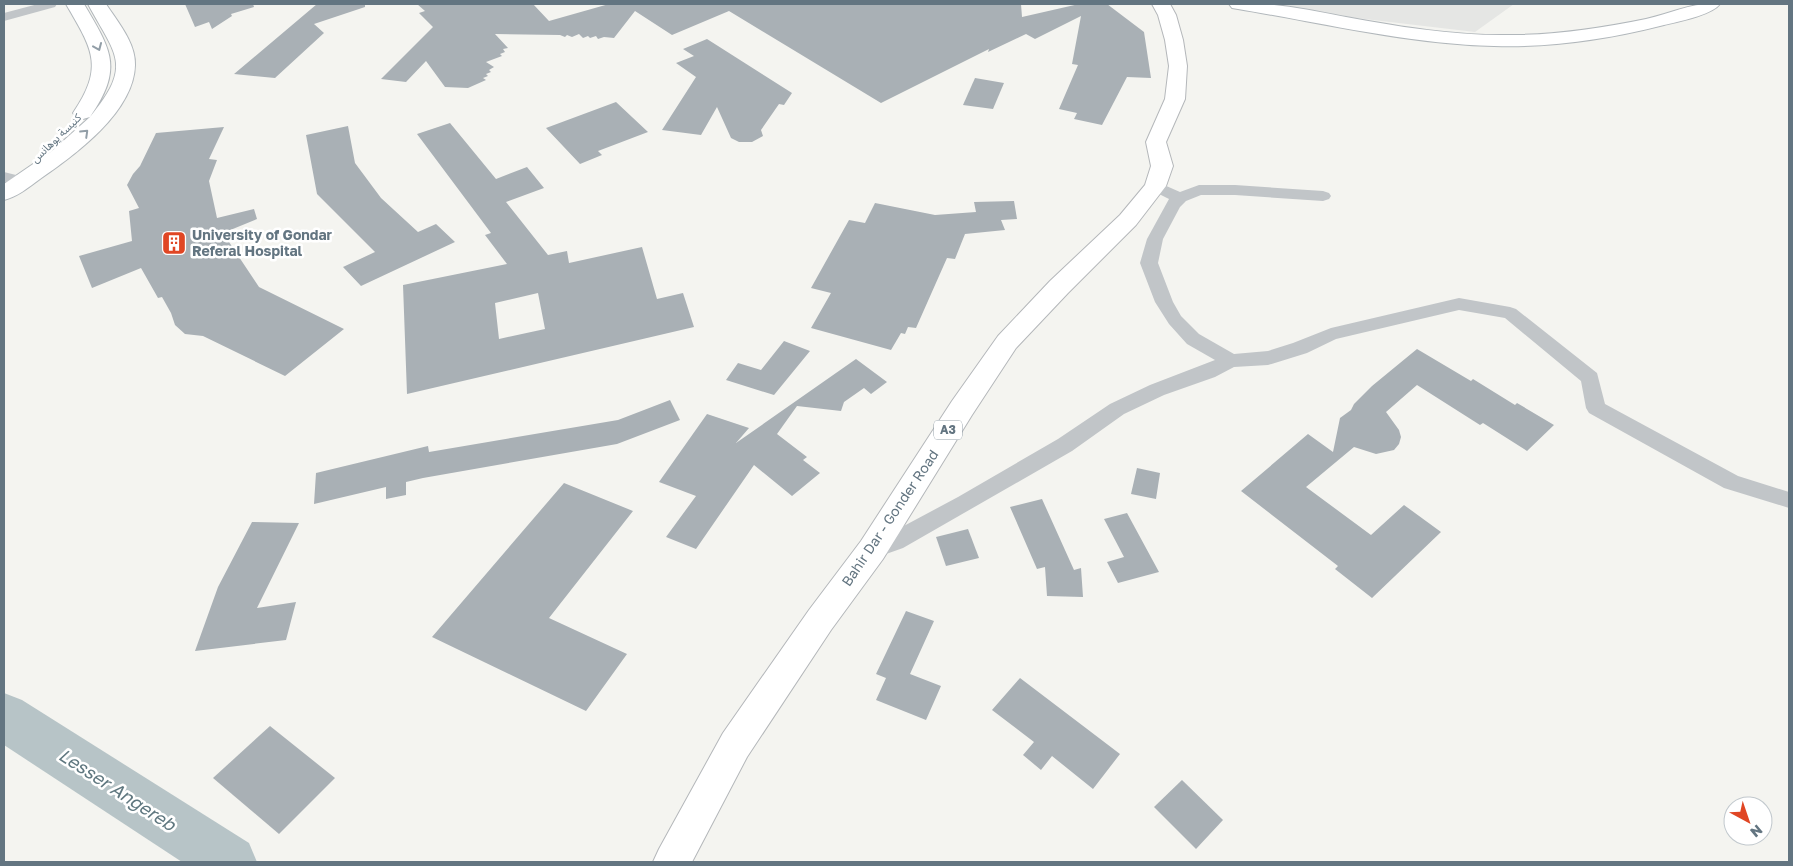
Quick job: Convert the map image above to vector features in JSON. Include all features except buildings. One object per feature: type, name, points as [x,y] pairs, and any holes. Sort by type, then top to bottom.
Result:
[{"type":"main road","name":"كنيسة يوهانس","points":[[8,182],[35,161],[76,121],[92,101],[101,83],[101,50],[75,4]]},
{"type":"main road","points":[[8,182],[70,148],[96,123],[114,100],[126,66],[122,47],[97,4]]},
{"type":"main road","name":"Bahir Dar - Gonder Road","points":[[672,862],[735,745],[820,620],[872,550],[962,408],[1008,342],[1059,287],[1128,220],[1156,186],[1162,166],[1156,142],[1175,99],[1178,66],[1174,40],[1167,15],[1161,4]]},
{"type":"main road","points":[[1238,4],[1417,33],[1477,40],[1520,40],[1589,34],[1687,15],[1711,4]]},
{"type":"street","points":[[4,17],[51,4]]},
{"type":"street","points":[[102,68],[126,66]]},
{"type":"street","points":[[1156,186],[1180,198]]},
{"type":"street","points":[[1231,361],[1193,339],[1175,320],[1164,302],[1149,263],[1155,239],[1173,204],[1180,198],[1199,190],[1235,190],[1323,196]]},
{"type":"street","points":[[872,550],[895,542],[965,503],[1065,445],[1117,409],[1157,390],[1208,372],[1231,361],[1268,358],[1300,348],[1339,332],[1459,304],[1510,313],[1590,378],[1596,408],[1731,482],[1789,500]]},
{"type":"shaded area","points":[[1260,4],[1514,4],[1475,32]]},
{"type":"waterway","name":"Lesser Angereb","points":[[4,717],[230,862]]},
{"type":"place","name":"University of Gondar Referal Hospital","points":[[174,243]]}]
